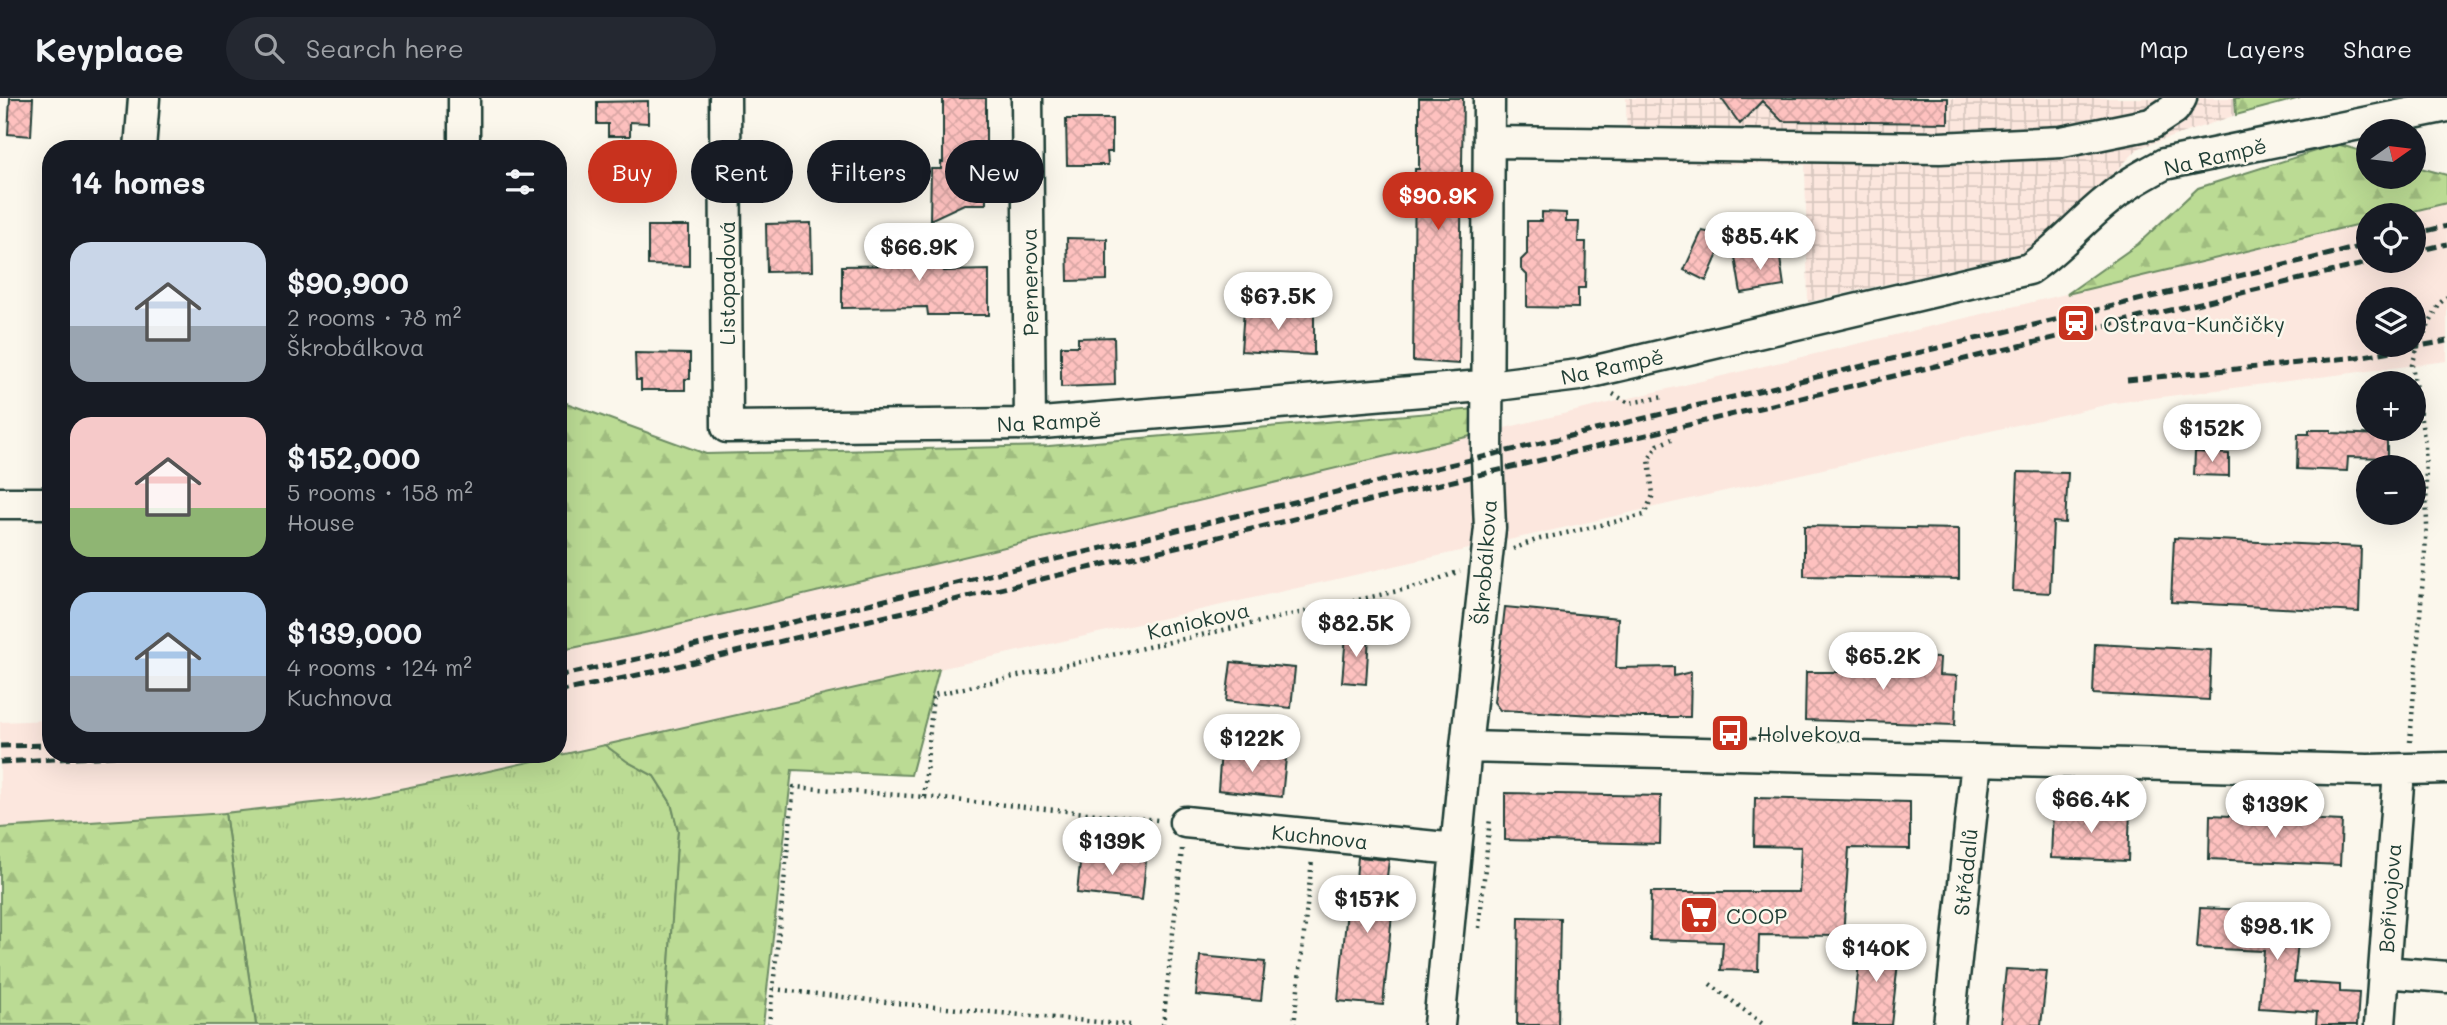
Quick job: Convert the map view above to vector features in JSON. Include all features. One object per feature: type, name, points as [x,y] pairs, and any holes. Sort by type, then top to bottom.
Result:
[{"type":"street","points":[[141,140],[144,98]]},
{"type":"street","points":[[464,98],[464,140]]},
{"type":"street","name":"Listopadová","points":[[725,98],[727,427]]},
{"type":"street","name":"Pernerova","points":[[1027,98],[1030,424]]},
{"type":"street","name":"Škrobálkova","points":[[1439,1025],[1490,528],[1487,456],[1489,98]]},
{"type":"street","points":[[1489,142],[1940,148],[2062,142],[2151,124],[2174,109],[2181,98]]},
{"type":"street","name":"Na Rampě","points":[[727,427],[1030,424],[1487,386],[1579,375],[2029,269],[2050,254],[2106,201],[2135,180],[2164,164],[2447,106]]},
{"type":"street","points":[[0,503],[42,503]]},
{"type":"street","points":[[1466,747],[2403,771],[2447,768]]},
{"type":"street","name":"Střádalů","points":[[1949,1025],[1977,761]]},
{"type":"street","name":"Bořivojova","points":[[2380,1025],[2403,771]]},
{"type":"street","name":"Kuchnova","points":[[1185,822],[1456,849]]},
{"type":"street","points":[[2384,972],[2447,977]]},
{"type":"path","points":[[2403,771],[2427,526],[2425,444],[2412,365],[2418,346],[2440,303],[2447,298]]},
{"type":"path","name":"Kaniokova","points":[[924,797],[933,695],[1420,586],[1536,540],[1644,515],[1653,495],[1648,464],[1650,455],[1658,445],[1672,439]]},
{"type":"path","points":[[769,1025],[794,787],[1185,822],[1163,1025]]},
{"type":"path","points":[[1294,1025],[1314,835]]},
{"type":"path","points":[[1710,984],[1764,1025]]},
{"type":"path","points":[[773,989],[1130,1025]]},
{"type":"shaded area","points":[[1626,98],[2235,98],[2236,115],[2139,148],[2038,249],[1808,302],[1805,165],[1627,162]]},
{"type":"shaded area","points":[[2447,203],[2447,361],[2114,403],[567,753],[567,649],[2356,225],[2356,273],[2426,273],[2426,208]]},
{"type":"shaded area","points":[[42,720],[42,763],[524,763],[349,799],[225,813],[0,828],[0,722]]},
{"type":"green space","points":[[2235,98],[2300,98],[2236,115]]},
{"type":"green space","points":[[2337,144],[2356,150],[2356,189],[2426,189],[2426,169],[2447,175],[2447,203],[2426,208],[2426,203],[2356,203],[2356,225],[2067,294],[2138,244],[2198,188]]},
{"type":"green space","points":[[567,403],[706,454],[1049,446],[1475,409],[1479,434],[567,649]]},
{"type":"green space","points":[[939,669],[911,775],[792,770],[763,1025],[665,1025],[678,830],[671,803],[654,776],[605,745]]},
{"type":"green space","points":[[605,745],[654,776],[671,803],[678,831],[665,1025],[256,1025],[225,813],[349,799],[525,763],[567,763],[567,754]]},
{"type":"green space","points":[[225,813],[256,1025],[0,1025],[0,828]]},
{"type":"building","points":[[10,98],[33,98],[31,136],[8,134]]},
{"type":"building","points":[[943,98],[986,98],[986,140],[945,140],[945,203],[986,204],[964,204],[930,220],[931,169],[941,169]]},
{"type":"building","points":[[1419,98],[1463,98],[1459,364],[1413,361],[1415,169],[1419,169]]},
{"type":"building","points":[[1721,98],[1948,98],[1948,123],[1782,121],[1762,101],[1740,124]]},
{"type":"building","points":[[648,101],[648,123],[630,122],[630,136],[608,136],[608,124],[597,124],[597,102]]},
{"type":"building","points":[[1066,119],[1112,119],[1112,152],[1107,152],[1108,165],[1067,165]]},
{"type":"building","points":[[1542,212],[1566,213],[1566,222],[1579,222],[1578,242],[1586,242],[1585,288],[1578,288],[1578,308],[1527,307],[1527,275],[1521,269],[1521,260],[1527,254],[1527,221],[1542,221]]},
{"type":"building","points":[[811,223],[812,271],[767,272],[766,224]]},
{"type":"building","points":[[648,226],[689,226],[689,266],[648,265]]},
{"type":"building","points":[[918,227],[945,227],[944,271],[989,270],[989,315],[928,315],[927,307],[842,308],[842,266],[919,265]]},
{"type":"building","points":[[1702,231],[1726,236],[1706,281],[1684,270]]},
{"type":"building","points":[[1067,238],[1107,239],[1107,280],[1068,281]]},
{"type":"building","points":[[1779,251],[1784,286],[1741,293],[1735,257]]},
{"type":"building","points":[[1244,309],[1314,314],[1314,355],[1241,351]]},
{"type":"building","points":[[1114,337],[1115,385],[1061,387],[1061,346],[1078,346],[1078,338]]},
{"type":"building","points":[[635,353],[690,354],[690,379],[685,379],[685,390],[641,390],[641,380],[636,380]]},
{"type":"building","points":[[2309,430],[2331,430],[2331,433],[2356,434],[2356,441],[2387,441],[2387,455],[2348,457],[2347,471],[2297,469],[2298,434],[2309,434]]},
{"type":"building","points":[[2195,452],[2229,454],[2229,476],[2194,475]]},
{"type":"building","points":[[2018,472],[2068,473],[2065,523],[2053,522],[2050,593],[2013,591]]},
{"type":"building","points":[[1804,526],[1959,529],[1959,579],[1804,576]]},
{"type":"building","points":[[2174,538],[2361,547],[2359,612],[2171,602]]},
{"type":"building","points":[[1505,607],[1618,618],[1616,668],[1674,667],[1674,676],[1691,672],[1690,717],[1632,717],[1500,710],[1494,702]]},
{"type":"building","points":[[1346,635],[1369,636],[1366,684],[1342,682]]},
{"type":"building","points":[[2095,644],[2211,650],[2209,700],[2093,694]]},
{"type":"building","points":[[1847,656],[1940,658],[1939,675],[1957,676],[1955,725],[1805,720],[1806,672],[1847,672]]},
{"type":"building","points":[[1231,662],[1295,668],[1291,708],[1226,701]]},
{"type":"building","points":[[1221,751],[1286,758],[1282,797],[1218,790]]},
{"type":"building","points":[[1505,793],[1661,796],[1660,844],[1505,840]]},
{"type":"building","points":[[1755,798],[1910,802],[1910,849],[1849,848],[1843,936],[1759,935],[1758,971],[1721,970],[1723,942],[1650,940],[1651,892],[1799,892],[1801,847],[1754,846]]},
{"type":"building","points":[[2053,809],[2130,811],[2128,861],[2051,858]]},
{"type":"building","points":[[2210,815],[2342,821],[2340,865],[2209,859]]},
{"type":"building","points":[[1081,854],[1146,861],[1142,900],[1077,893]]},
{"type":"building","points":[[1358,857],[1389,860],[1385,893],[1394,894],[1383,1005],[1338,1001],[1349,890],[1355,890]]},
{"type":"building","points":[[2200,908],[2301,912],[2294,982],[2340,985],[2340,992],[2359,993],[2357,1025],[2316,1025],[2317,1012],[2259,1008],[2264,951],[2197,948]]},
{"type":"building","points":[[1519,917],[1560,918],[1558,1025],[1517,1025]]},
{"type":"building","points":[[1861,941],[1900,945],[1891,1025],[1853,1025]]},
{"type":"building","points":[[1200,956],[1265,962],[1261,1001],[1196,995]]},
{"type":"building","points":[[2006,969],[2047,971],[2041,1025],[2000,1025]]},
{"type":"railway","points":[[2426,231],[2447,226]]},
{"type":"railway","points":[[2426,249],[2447,244]]},
{"type":"railway","points":[[567,674],[2356,248]]},
{"type":"railway","points":[[567,690],[2356,266]]},
{"type":"railway","points":[[2127,380],[2358,357],[2447,341]]},
{"type":"railway","points":[[0,746],[42,745]]},
{"type":"railway","points":[[0,762],[42,760]]},
{"type":"place","name":"Ostrava-Kunčičky","points":[[2076,323]]},
{"type":"place","name":"Holvekova","points":[[1730,733]]},
{"type":"place","name":"COOP","points":[[1699,915]]}]
